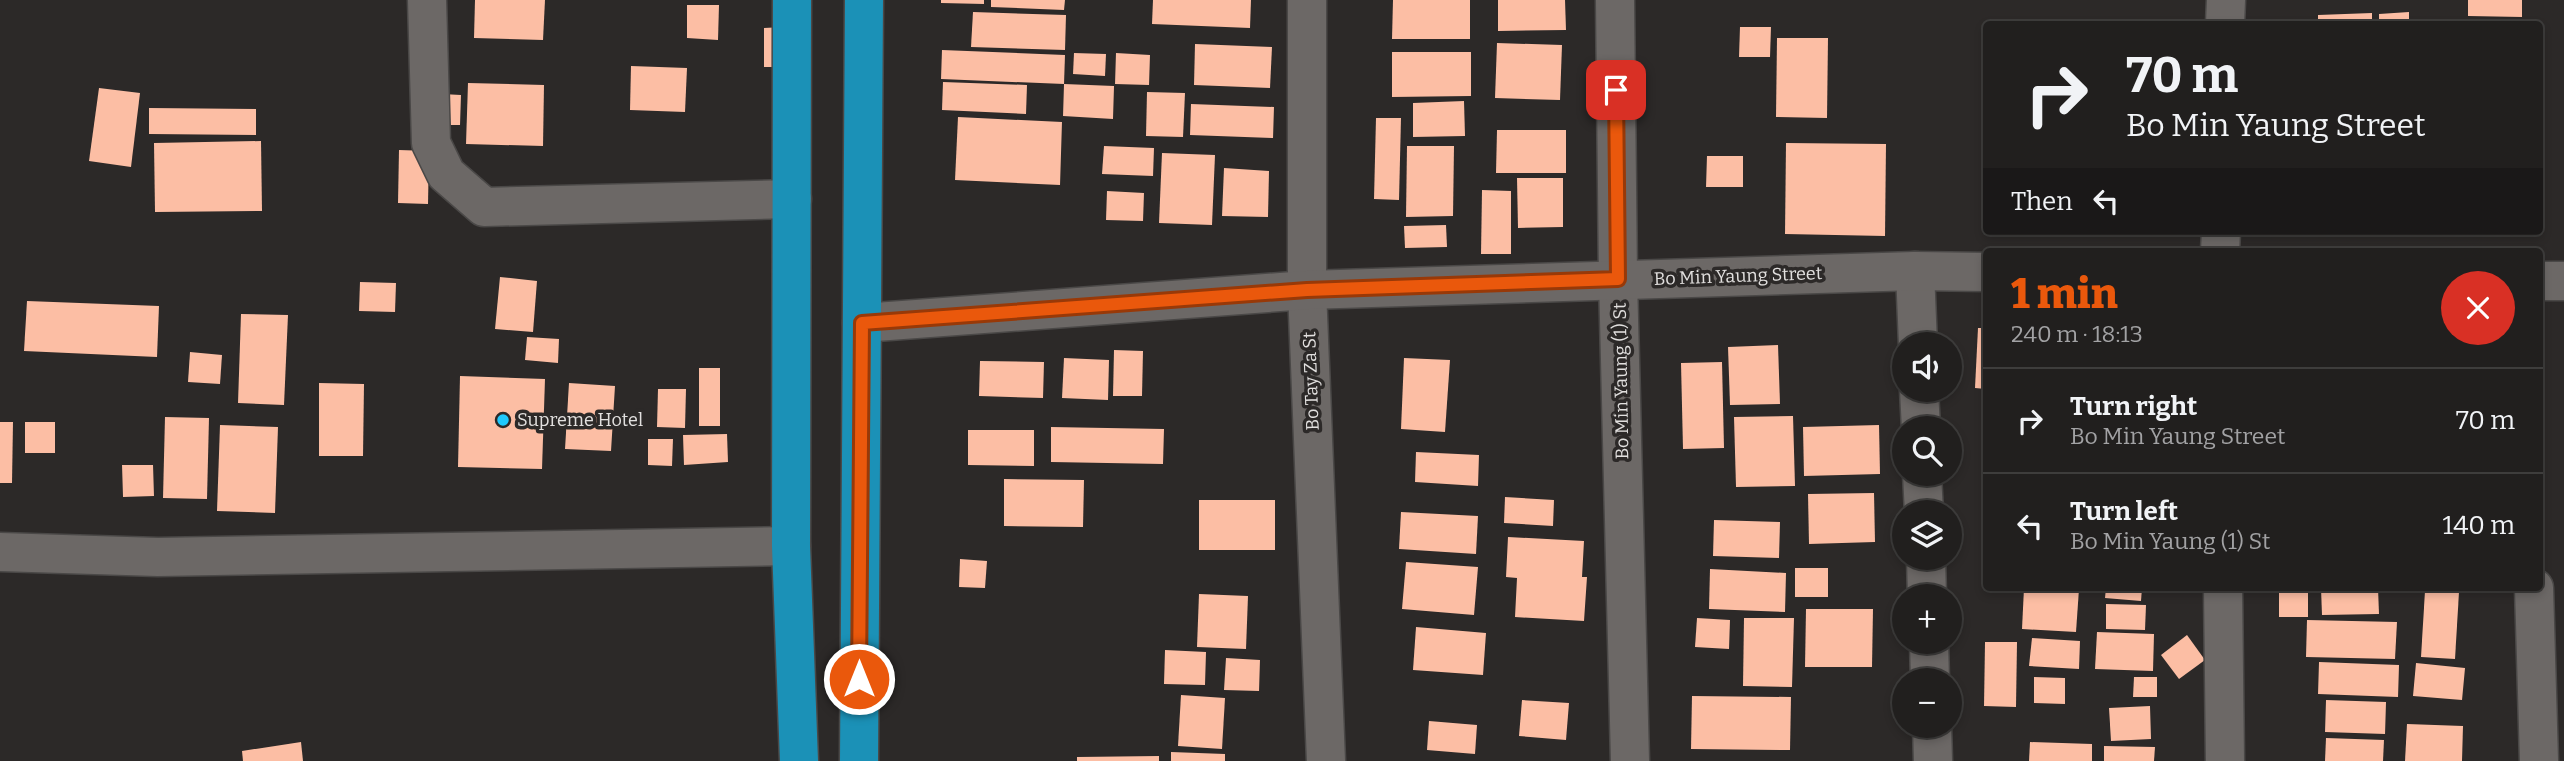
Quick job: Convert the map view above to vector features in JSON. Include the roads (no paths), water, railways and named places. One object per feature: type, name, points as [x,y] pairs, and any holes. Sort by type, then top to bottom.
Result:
[{"type":"highway","points":[[792,0],[791,546],[799,761]]},
{"type":"highway","points":[[859,761],[863,0]]},
{"type":"street","points":[[427,0],[431,143],[446,174],[484,207],[792,199]]},
{"type":"street","name":"Bo Tay Za St","points":[[1307,0],[1307,290],[1326,761]]},
{"type":"street","name":"Bo Min Yaung (1) St","points":[[1615,0],[1618,279],[1630,761]]},
{"type":"street","points":[[2225,21],[2226,0]]},
{"type":"street","points":[[1915,271],[1917,332]]},
{"type":"street","name":"Bo Min Yaung Street","points":[[862,323],[1307,290],[1915,271],[1983,272]]},
{"type":"street","points":[[2543,281],[2564,281]]},
{"type":"street","points":[[0,552],[158,557],[791,546]]},
{"type":"street","points":[[2223,591],[2225,761]]},
{"type":"street","points":[[2534,591],[2539,761]]},
{"type":"street","points":[[1932,738],[1933,761]]},
{"type":"place","name":"Supreme Hotel","points":[[503,420]]}]
